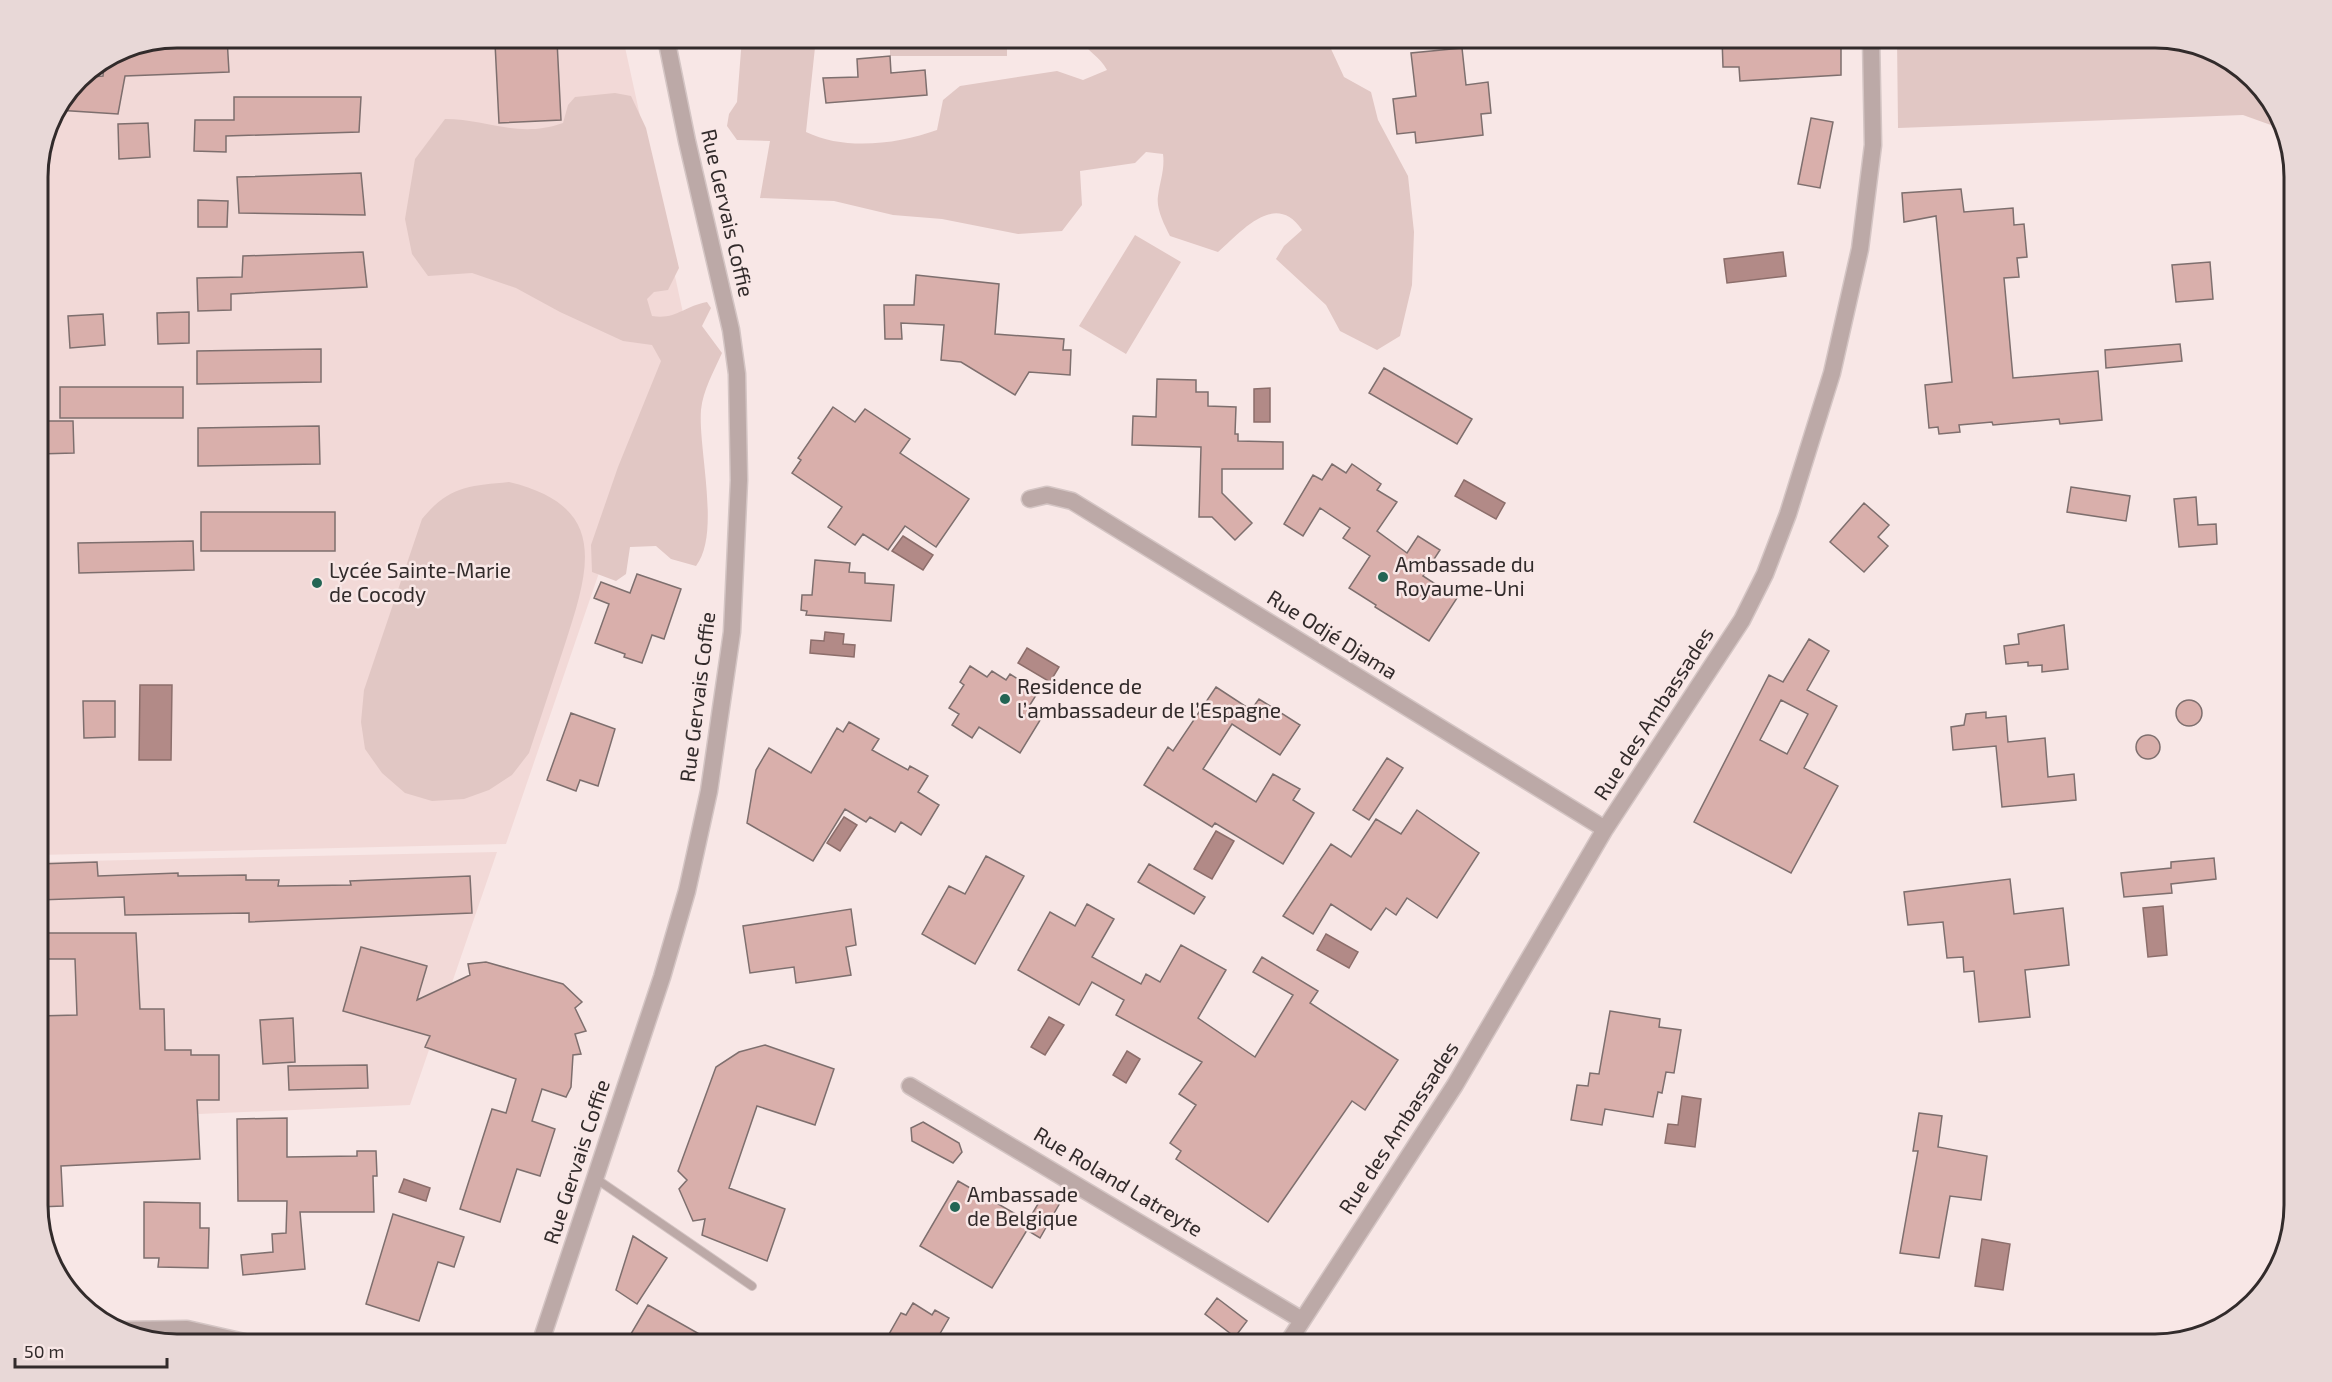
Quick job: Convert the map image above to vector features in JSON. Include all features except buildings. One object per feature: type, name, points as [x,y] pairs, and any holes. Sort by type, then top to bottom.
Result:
[{"type":"street","name":"Rue Gervais Coffie","points":[[543,1334],[662,977],[687,891],[709,792],[732,632],[739,480],[737,374],[727,308],[687,141],[668,48]]},
{"type":"street","name":"Rue des Ambassades","points":[[1293,1334],[1455,1085],[1605,830],[1742,620],[1765,574],[1788,514],[1832,373],[1860,249],[1873,145],[1871,48]]},
{"type":"street","name":"Rue Odjé Djama","points":[[1030,499],[1047,495],[1072,501],[1605,830]]},
{"type":"street","name":"Rue Roland Latreyte","points":[[910,1086],[1302,1320]]},
{"type":"street","points":[[142,1330],[187,1329],[209,1334]]},
{"type":"lane","points":[[595,1178],[752,1286]]},
{"type":"shaded area","name":"Lycée Sainte-Marie de Cocody","points":[[177,48],[625,48],[685,322],[506,844],[48,855],[48,168],[52,143],[70,105],[92,80],[112,65],[152,50]]},
{"type":"shaded area","points":[[741,48],[815,48],[806,132],[837,142],[889,142],[937,130],[943,100],[960,86],[1057,71],[1083,80],[1107,70],[1087,48],[1331,48],[1344,77],[1371,92],[1378,120],[1408,176],[1414,232],[1412,285],[1400,336],[1377,350],[1340,331],[1326,305],[1276,259],[1284,246],[1302,230],[1292,219],[1281,214],[1270,214],[1258,219],[1218,252],[1170,236],[1158,206],[1163,154],[1146,152],[1135,163],[1080,171],[1082,205],[1062,231],[1018,234],[942,219],[893,215],[834,201],[760,198],[770,141],[737,140],[727,126],[729,114],[737,102]]},
{"type":"shaded area","points":[[890,48],[1007,48],[1007,56],[890,56]]},
{"type":"shaded area","points":[[1897,48],[2155,48],[2189,52],[2220,65],[2240,80],[2262,105],[2273,126],[2243,115],[1898,128]]},
{"type":"shaded area","points":[[615,93],[631,96],[646,128],[679,268],[668,290],[654,292],[647,299],[652,316],[667,316],[707,302],[711,308],[702,326],[722,353],[706,388],[701,410],[708,513],[703,552],[696,566],[671,559],[656,546],[630,547],[626,574],[616,581],[592,572],[591,545],[618,467],[661,361],[652,345],[623,341],[560,312],[516,288],[472,273],[428,276],[412,254],[405,219],[415,159],[445,119],[517,129],[547,127],[563,123],[568,105],[575,97]]},
{"type":"shaded area","points":[[1135,235],[1181,262],[1126,354],[1079,326]]},
{"type":"shaded area","points":[[1783,252],[1786,276],[1727,283],[1724,259]]},
{"type":"shaded area","points":[[1270,388],[1270,422],[1254,422],[1254,389]]},
{"type":"shaded area","points":[[1464,480],[1505,503],[1496,519],[1455,496]]},
{"type":"shaded area","points":[[509,482],[541,493],[563,507],[577,524],[584,543],[585,565],[581,590],[529,753],[512,775],[489,790],[464,799],[432,801],[405,793],[382,773],[365,749],[361,722],[364,690],[422,519],[441,500],[451,494],[471,487]]},
{"type":"shaded area","points":[[903,536],[933,555],[923,570],[892,551]]},
{"type":"shaded area","points":[[825,632],[844,634],[843,644],[855,645],[854,657],[810,653],[811,640],[824,641]]},
{"type":"shaded area","points":[[1027,648],[1059,667],[1050,682],[1018,663]]},
{"type":"shaded area","points":[[140,685],[172,685],[171,760],[139,760]]},
{"type":"shaded area","points":[[844,817],[857,825],[840,851],[827,843]]},
{"type":"shaded area","points":[[1216,831],[1234,841],[1212,879],[1194,869]]},
{"type":"shaded area","points":[[497,852],[410,1105],[48,1121],[48,862]]},
{"type":"shaded area","points":[[2163,906],[2167,955],[2148,957],[2143,908]]},
{"type":"shaded area","points":[[1326,934],[1358,952],[1349,968],[1317,950]]},
{"type":"shaded area","points":[[1049,1017],[1064,1025],[1045,1055],[1031,1047]]},
{"type":"shaded area","points":[[1127,1051],[1140,1059],[1126,1083],[1113,1075]]},
{"type":"shaded area","points":[[1682,1096],[1701,1099],[1695,1147],[1665,1143],[1668,1124],[1678,1125]]},
{"type":"shaded area","points":[[404,1179],[430,1188],[426,1201],[399,1192]]},
{"type":"shaded area","points":[[1982,1239],[2010,1244],[2003,1290],[1975,1286]]},
{"type":"place","name":"Ambassade du Royaume-Uni","points":[[1383,577]]},
{"type":"place","name":"Lycée Sainte-Marie de Cocody","points":[[317,583]]},
{"type":"place","name":"Residence de l’ambassadeur de l’Espagne","points":[[1005,699]]},
{"type":"place","name":"Ambassade de Belgique","points":[[955,1207]]}]
